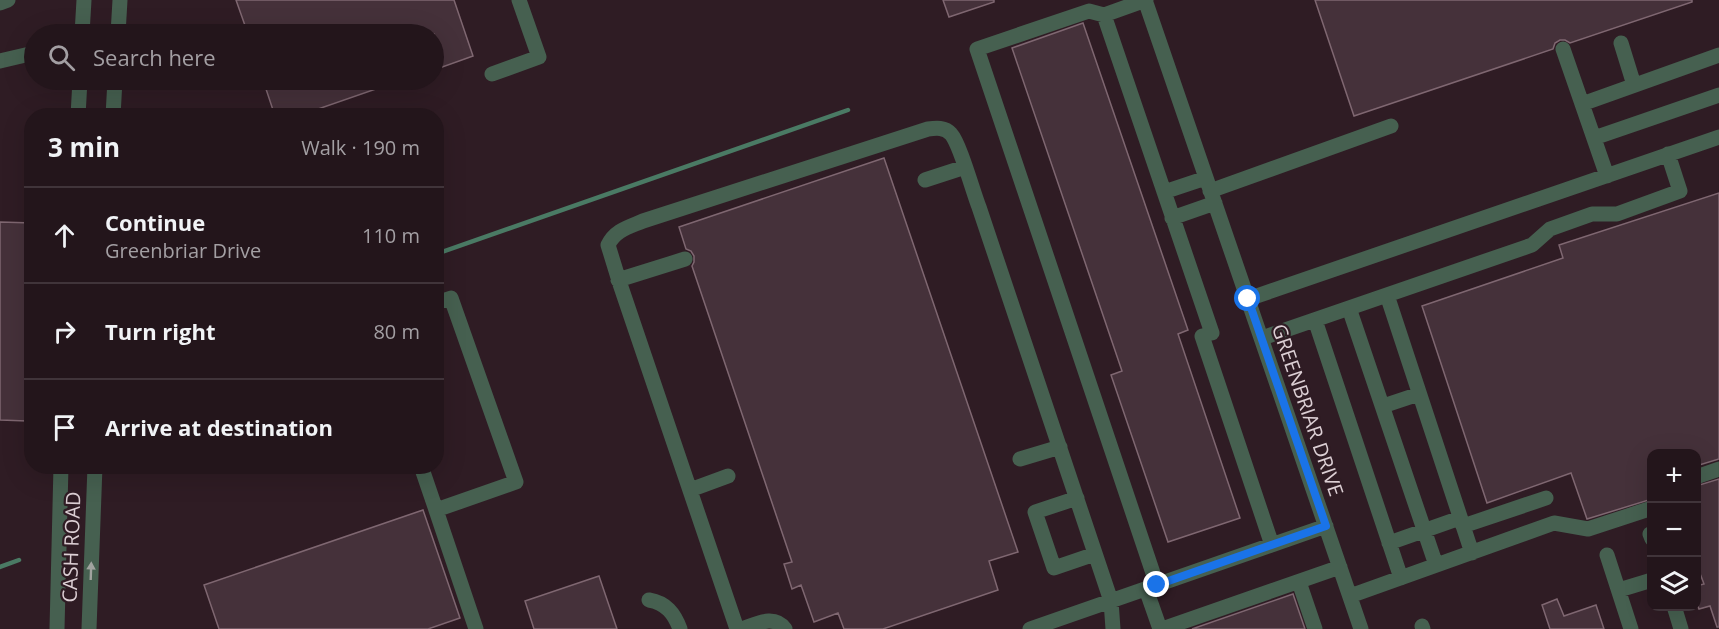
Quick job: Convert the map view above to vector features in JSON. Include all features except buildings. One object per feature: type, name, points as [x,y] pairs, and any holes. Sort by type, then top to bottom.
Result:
[{"type":"street","points":[[0,3],[8,0]]},
{"type":"street","points":[[83,24],[84,0]]},
{"type":"street","points":[[119,24],[120,0]]},
{"type":"street","points":[[492,74],[539,57],[519,0]]},
{"type":"street","points":[[1146,0],[1104,15],[1089,10],[977,49],[1152,587],[1161,629],[1340,567]]},
{"type":"street","name":"GREENBRIAR DRIVE","points":[[1146,0],[1361,629]]},
{"type":"street","points":[[1104,15],[1164,192],[1272,545]]},
{"type":"street","points":[[1621,43],[1634,85]]},
{"type":"street","points":[[1563,50],[1607,176]]},
{"type":"street","points":[[0,60],[24,55]]},
{"type":"street","points":[[1582,104],[1719,56]]},
{"type":"street","points":[[78,108],[79,90]]},
{"type":"street","points":[[113,108],[114,90]]},
{"type":"street","points":[[1594,138],[1719,95]]},
{"type":"street","points":[[1172,218],[1210,191],[1391,126]]},
{"type":"street","points":[[737,629],[618,280],[608,244],[619,231],[643,221],[928,129],[940,128],[951,134],[964,167],[1111,601],[1113,629]]},
{"type":"street","points":[[1248,299],[1719,137]]},
{"type":"street","points":[[1262,338],[1532,244],[1550,229],[1592,214],[1617,214],[1680,191],[1668,154]]},
{"type":"street","points":[[925,180],[964,167]]},
{"type":"street","points":[[1164,192],[1210,191]]},
{"type":"street","points":[[618,280],[685,259]]},
{"type":"street","points":[[1387,295],[1472,553]]},
{"type":"street","points":[[436,510],[516,482],[451,298],[444,300]]},
{"type":"street","points":[[1349,308],[1437,565]]},
{"type":"street","points":[[1315,320],[1401,578]]},
{"type":"street","points":[[1383,406],[1419,394]]},
{"type":"street","points":[[1020,459],[1059,447]]},
{"type":"street","points":[[1701,475],[1719,469]]},
{"type":"street","name":"CASH ROAD","points":[[57,629],[61,474]]},
{"type":"street","name":"CASH ROAD","points":[[89,629],[95,474]]},
{"type":"street","points":[[424,474],[476,629]]},
{"type":"street","points":[[690,490],[728,476]]},
{"type":"street","points":[[1077,498],[1035,513],[1054,568],[1095,554]]},
{"type":"street","points":[[1389,543],[1546,498]]},
{"type":"street","points":[[1350,596],[1554,523],[1588,529],[1647,510]]},
{"type":"street","points":[[1030,629],[1326,526]]},
{"type":"street","points":[[1607,555],[1631,629]]},
{"type":"street","points":[[1618,590],[1647,581]]},
{"type":"street","points":[[1299,582],[1315,629]]},
{"type":"street","points":[[649,600],[657,601],[669,609],[680,629]]},
{"type":"street","points":[[1676,611],[1682,629]]},
{"type":"street","points":[[742,629],[774,620],[780,622],[785,629]]},
{"type":"waterway","points":[[444,251],[848,110]]},
{"type":"waterway","points":[[0,567],[19,560]]},
{"type":"route","points":[[1157,585],[1326,526],[1248,299]]}]
